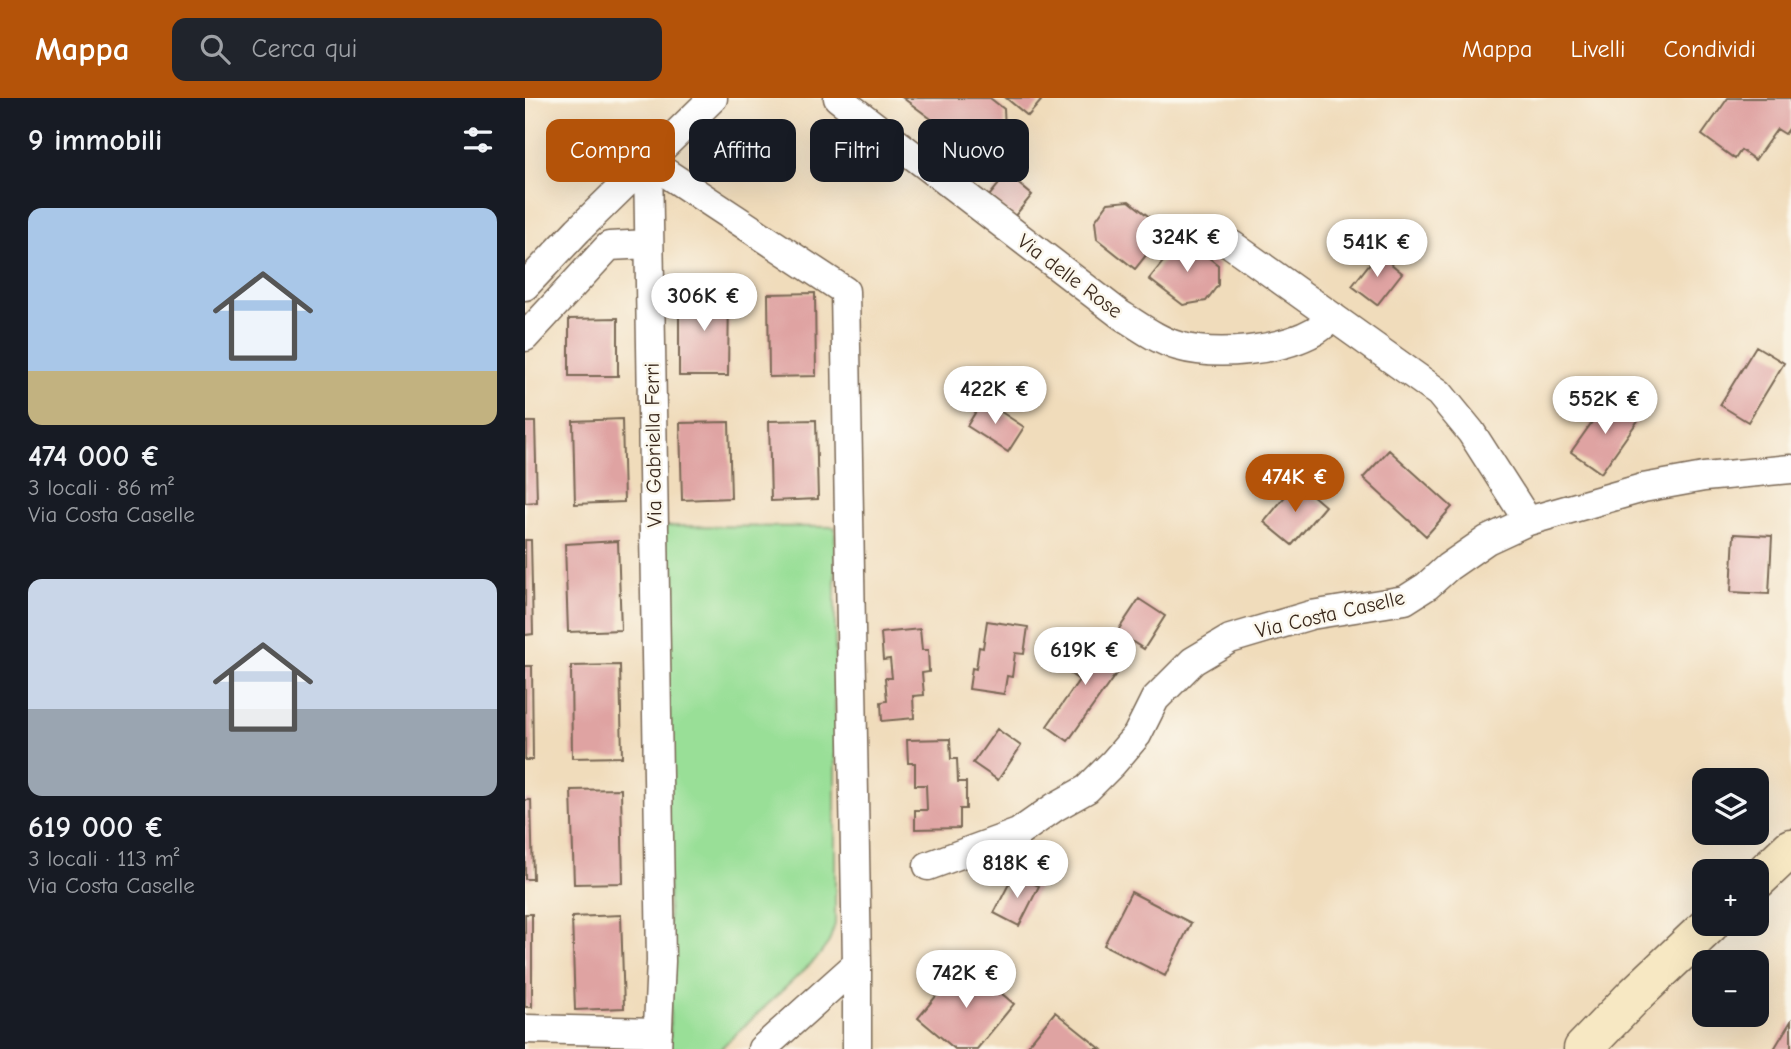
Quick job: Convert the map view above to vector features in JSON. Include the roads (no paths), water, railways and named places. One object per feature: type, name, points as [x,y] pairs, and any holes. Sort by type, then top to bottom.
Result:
[{"type":"main road","points":[[1769,869],[1791,848]]},
{"type":"main road","points":[[1583,1049],[1697,936]]},
{"type":"street","points":[[675,135],[713,98]]},
{"type":"street","name":"Via delle Rose","points":[[838,98],[1121,315],[1156,337],[1179,346],[1207,351],[1249,349],[1293,341],[1316,330],[1333,317]]},
{"type":"street","points":[[675,179],[845,291],[857,1049]]},
{"type":"street","points":[[525,286],[627,182]]},
{"type":"street","name":"Via Gabriella Ferri","points":[[648,182],[661,961],[657,1041]]},
{"type":"street","points":[[525,337],[609,246],[649,244]]},
{"type":"street","points":[[1232,246],[1439,394],[1471,432],[1528,521]]},
{"type":"street","name":"Via Costa Caselle","points":[[928,866],[1018,833],[1087,789],[1137,735],[1155,699],[1193,661],[1230,639],[1311,615],[1405,600],[1487,540],[1528,521],[1643,488],[1704,477],[1791,469]]},
{"type":"street","points":[[762,1049],[857,964]]},
{"type":"street","points":[[525,1029],[657,1041]]}]
